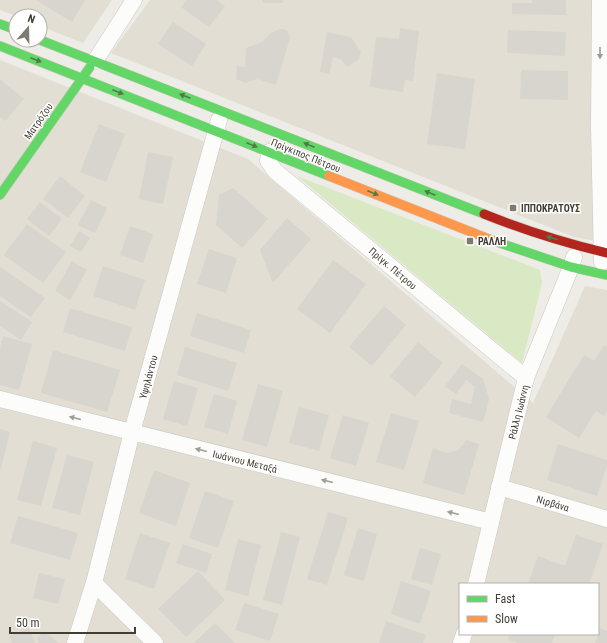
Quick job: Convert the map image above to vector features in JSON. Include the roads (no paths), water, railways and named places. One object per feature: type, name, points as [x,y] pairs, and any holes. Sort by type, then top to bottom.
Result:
[{"type":"main road","name":"Πρίγκιπος Πέτρου","points":[[48,43],[508,224],[577,246],[605,253]]},
{"type":"main road","name":"Πρίγκιπος Πέτρου","points":[[0,46],[507,246],[571,267],[604,274]]},
{"type":"main road","name":"Ματρόζου","points":[[0,195],[95,61]]},
{"type":"street","points":[[95,61],[134,0]]},
{"type":"street","points":[[600,0],[605,253],[604,274]]},
{"type":"street","name":"Υψηλάντου","points":[[75,643],[94,583],[132,432],[221,110]]},
{"type":"street","name":"Πρίγκ. Πέτρου","points":[[270,152],[268,161],[275,171],[526,378]]},
{"type":"street","name":"Ράλλη Ιωάννη","points":[[476,583],[526,378],[571,267],[577,246]]},
{"type":"street","name":"Ιωάννου Μεταξά","points":[[0,399],[491,522]]},
{"type":"street","name":"Νιρβάνα","points":[[499,487],[607,519]]},
{"type":"street","points":[[94,583],[149,642]]},
{"type":"place","name":"ΙΠΠΟΚΡΑΤΟΥΣ","points":[[513,208]]},
{"type":"place","name":"ΡΑΛΛΗ","points":[[470,241]]}]
